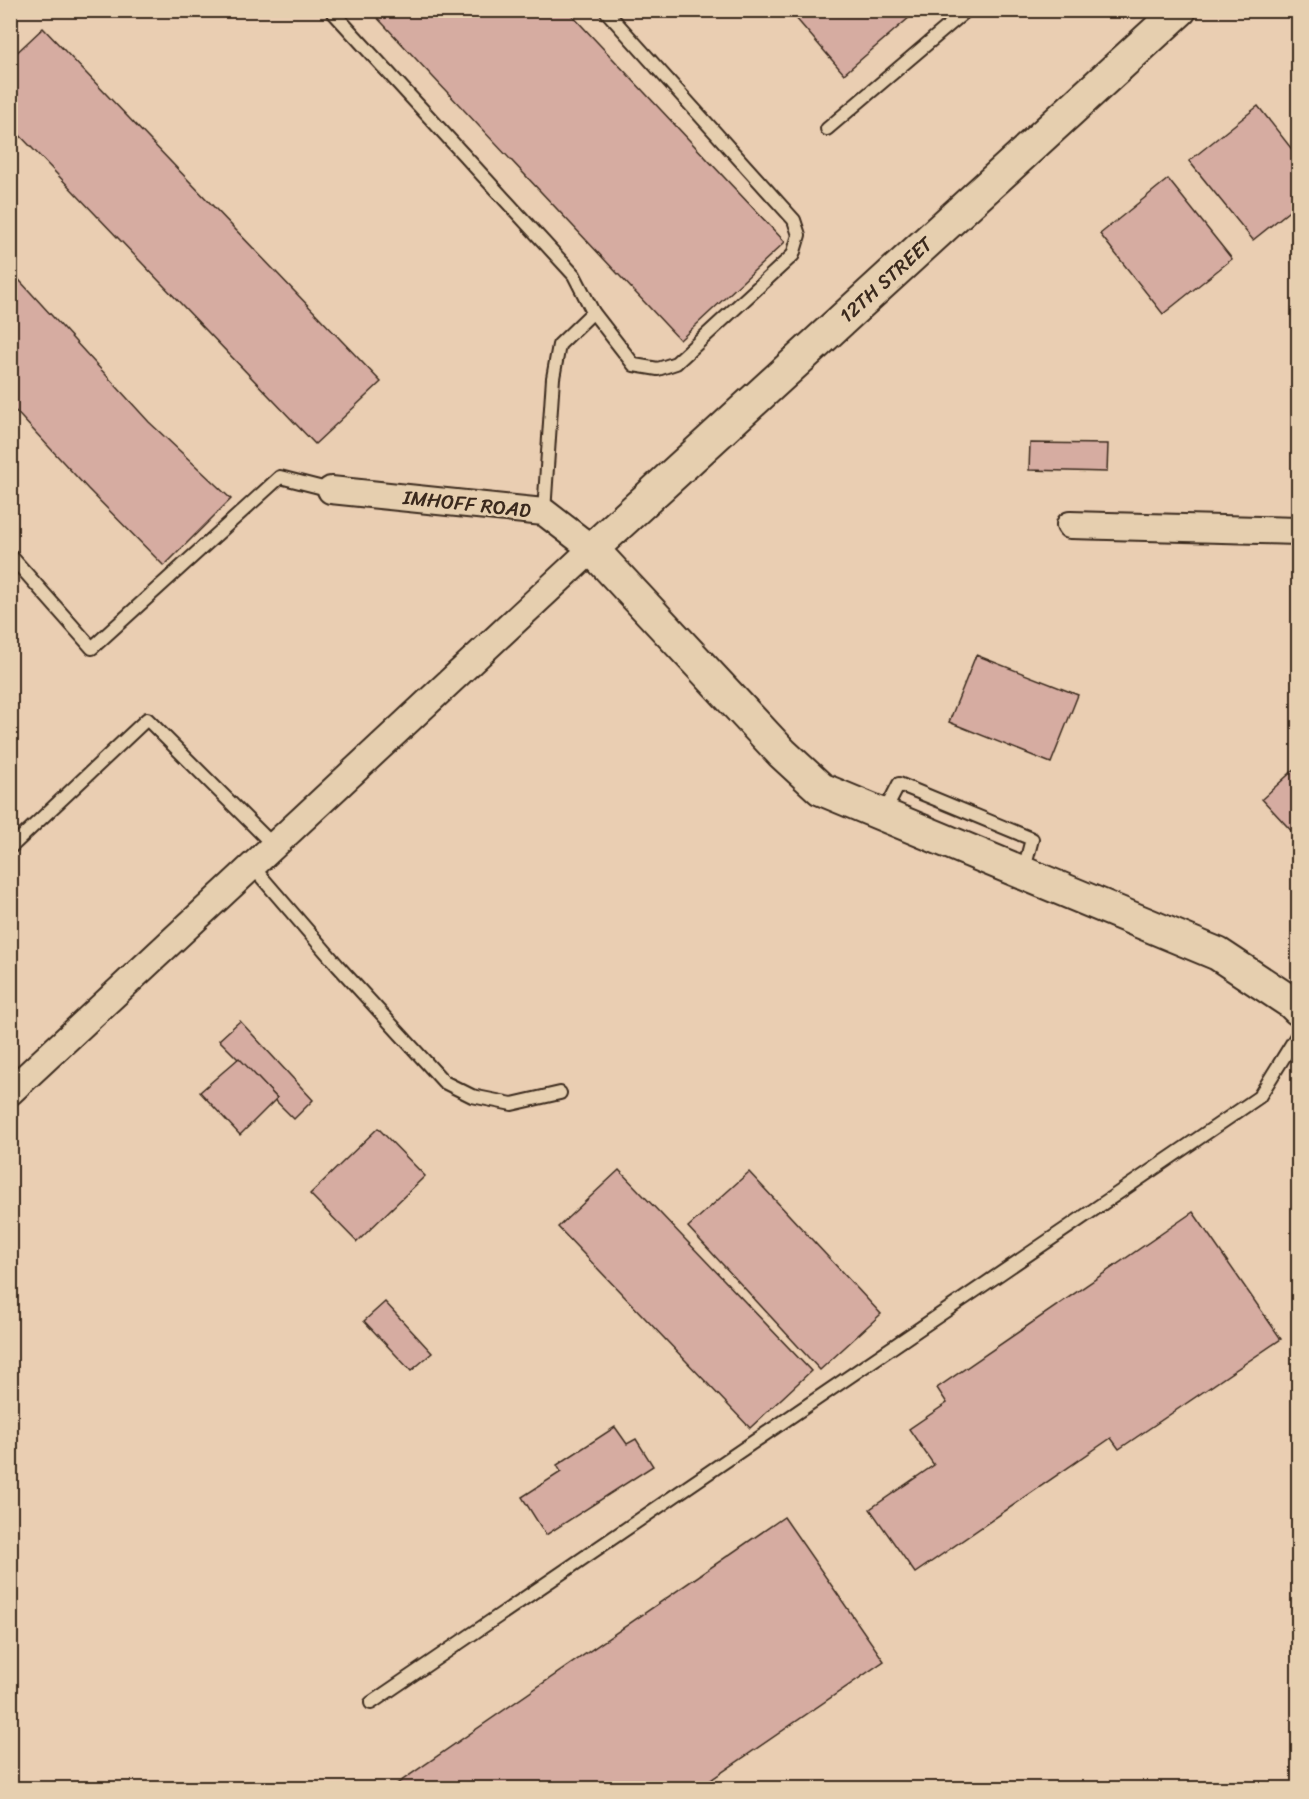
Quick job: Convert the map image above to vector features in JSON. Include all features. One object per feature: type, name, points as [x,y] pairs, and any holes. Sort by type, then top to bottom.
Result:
[{"type":"street","name":"12TH STREET","points":[[592,549],[1180,10]]},
{"type":"street","name":"IMHOFF ROAD","points":[[331,490],[544,512],[592,549]]},
{"type":"street","points":[[1070,525],[1299,531]]},
{"type":"street","points":[[10,1092],[592,549],[782,753],[820,789],[1218,954],[1299,1010]]},
{"type":"lane","points":[[331,10],[574,275],[593,312],[634,365],[658,369],[676,363],[794,255],[799,235],[794,220],[605,10]]},
{"type":"lane","points":[[827,129],[967,10]]},
{"type":"lane","points":[[544,512],[558,345],[593,312]]},
{"type":"lane","points":[[10,555],[92,648],[280,477],[331,490]]},
{"type":"lane","points":[[10,848],[147,719],[274,846]]},
{"type":"lane","points":[[252,866],[338,966],[444,1082],[472,1096],[512,1104],[560,1093]]},
{"type":"lane","points":[[371,1703],[1259,1097],[1299,1034]]},
{"type":"building","points":[[370,10],[567,10],[785,242],[680,340]]},
{"type":"building","points":[[789,10],[918,10],[844,74]]},
{"type":"building","points":[[43,28],[381,382],[315,444],[10,125],[10,59]]},
{"type":"building","points":[[1258,106],[1298,157],[1298,204],[1253,240],[1189,161]]},
{"type":"building","points":[[1168,179],[1232,259],[1163,314],[1100,234]]},
{"type":"building","points":[[10,270],[149,422],[231,499],[164,566],[10,405]]},
{"type":"building","points":[[1030,443],[1108,444],[1107,472],[1029,470]]},
{"type":"building","points":[[976,655],[1078,695],[1051,763],[949,722]]},
{"type":"building","points":[[1298,766],[1298,838],[1262,799]]},
{"type":"building","points":[[240,1021],[313,1100],[294,1119],[275,1100],[277,1098],[219,1040]]},
{"type":"building","points":[[239,1058],[277,1098],[240,1135],[200,1092]]},
{"type":"building","points":[[378,1128],[425,1176],[357,1242],[310,1194]]},
{"type":"building","points":[[619,1170],[811,1371],[750,1428],[558,1227]]},
{"type":"building","points":[[749,1172],[881,1314],[820,1370],[688,1227]]},
{"type":"building","points":[[1193,1212],[1281,1339],[1119,1449],[1111,1438],[915,1573],[870,1509],[934,1465],[909,1429],[947,1403],[937,1388]]},
{"type":"building","points":[[385,1302],[432,1353],[411,1371],[364,1321]]},
{"type":"building","points":[[615,1427],[627,1444],[636,1439],[653,1466],[546,1535],[522,1497],[561,1472],[557,1465]]},
{"type":"building","points":[[784,1517],[884,1661],[699,1788],[391,1788]]}]
